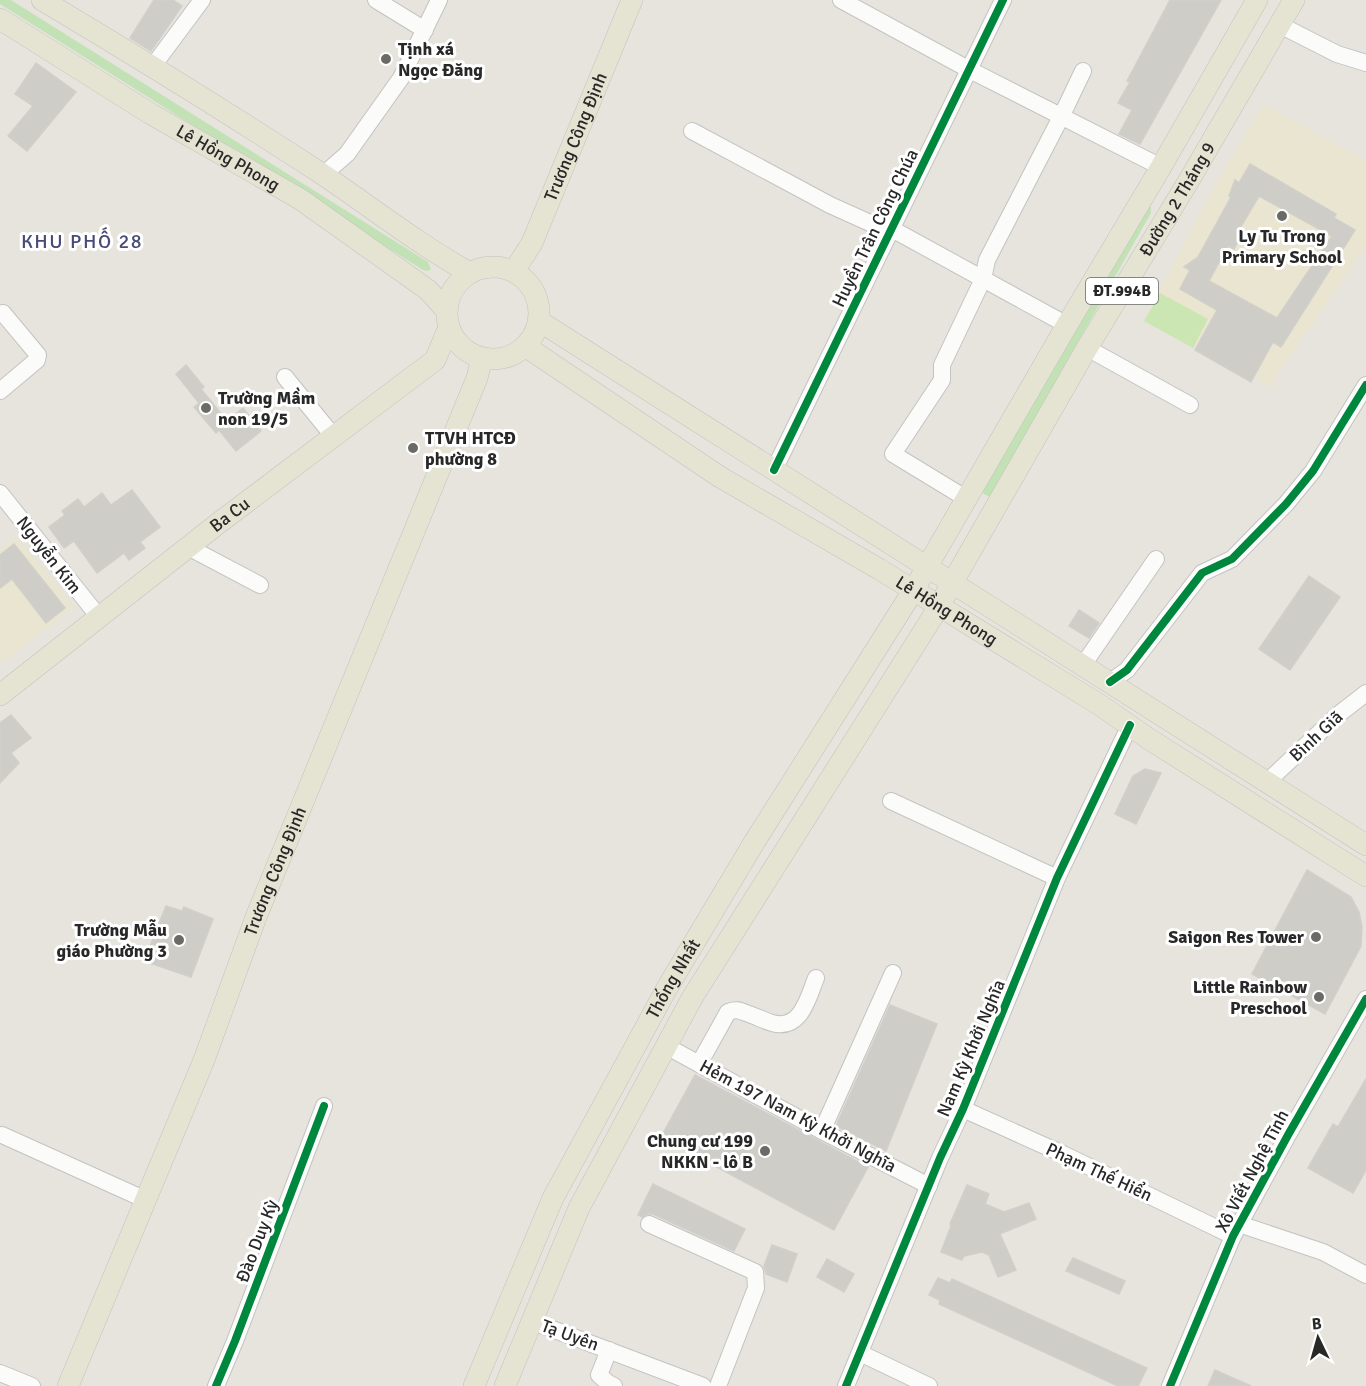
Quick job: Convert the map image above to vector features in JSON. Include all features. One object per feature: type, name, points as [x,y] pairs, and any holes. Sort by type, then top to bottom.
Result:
[{"type":"main road","name":"Lê Hồng Phong","points":[[42,0],[153,66],[323,175],[441,257],[470,273]]},
{"type":"main road","name":"Trương Công Định","points":[[514,271],[532,243],[632,0]]},
{"type":"main road","name":"Đường 2 Tháng 9","points":[[914,591],[1066,325],[1161,167],[1257,0]]},
{"type":"main road","name":"Đường 2 Tháng 9","points":[[939,606],[1088,348],[1294,0]]},
{"type":"main road","name":"Lê Hồng Phong","points":[[0,19],[151,114],[300,199],[428,290],[448,319]]},
{"type":"main road","points":[[1161,167],[1188,182]]},
{"type":"main road","points":[[500,267],[514,271],[526,280],[535,292],[540,306],[539,321],[534,336],[512,355],[497,359],[482,358],[468,351],[456,341],[448,319],[450,296],[458,283],[470,273],[485,268],[500,267]]},
{"type":"main road","name":"Ba Cu","points":[[0,695],[435,360],[448,319]]},
{"type":"main road","name":"Lê Hồng Phong","points":[[539,321],[1366,845]]},
{"type":"main road","name":"Lê Hồng Phong","points":[[525,346],[720,477],[914,591],[1100,705],[1149,739],[1366,876]]},
{"type":"main road","name":"Trương Công Định","points":[[68,1386],[204,1060],[256,917],[477,378],[482,358]]},
{"type":"main road","name":"Thống Nhất","points":[[474,1386],[552,1198],[667,988],[755,841],[914,591]]},
{"type":"main road","name":"Thống Nhất","points":[[505,1386],[579,1208],[692,998],[939,606]]},
{"type":"main road","points":[[1100,705],[1110,682]]},
{"type":"main road","points":[[1130,725],[1141,702]]},
{"type":"main road","points":[[755,841],[782,856]]},
{"type":"main road","points":[[552,1198],[579,1208]]},
{"type":"street","points":[[153,66],[202,0]]},
{"type":"street","points":[[376,0],[425,30]]},
{"type":"street","points":[[323,175],[347,154],[401,78],[439,0]]},
{"type":"street","points":[[842,0],[968,69],[1161,167]]},
{"type":"street","name":"Huyền Trân Công Chúa","points":[[774,470],[1003,0]]},
{"type":"street","points":[[1280,24],[1337,54],[1366,63]]},
{"type":"street","points":[[967,499],[893,454],[942,380],[942,365],[983,279],[987,260],[1083,71]]},
{"type":"street","points":[[692,131],[830,205],[870,223],[892,229],[1066,325]]},
{"type":"street","points":[[0,391],[38,360],[38,355],[3,313]]},
{"type":"street","points":[[1088,348],[1190,405]]},
{"type":"street","points":[[285,377],[334,437]]},
{"type":"street","points":[[1110,682],[1127,670],[1202,573],[1232,559],[1286,504],[1313,471],[1366,385]]},
{"type":"street","name":"Nguyễn Kim","points":[[0,493],[99,617]]},
{"type":"street","points":[[188,548],[260,585]]},
{"type":"street","points":[[1083,665],[1156,559]]},
{"type":"street","name":"Bình Giã","points":[[1267,782],[1339,714],[1366,693]]},
{"type":"street","name":"Nam Kỳ Khởi Nghĩa","points":[[846,1386],[1057,878],[1130,725]]},
{"type":"street","points":[[891,801],[1057,878]]},
{"type":"street","points":[[822,1131],[893,973]]},
{"type":"street","points":[[699,1064],[728,1012],[738,1010],[772,1022],[787,1024],[802,1012],[816,978]]},
{"type":"street","name":"Xô Viết Nghệ Tĩnh","points":[[1170,1386],[1236,1230],[1366,999]]},
{"type":"street","name":"Hẻm 197 Nam Kỳ Khởi Nghĩa","points":[[666,1046],[929,1186]]},
{"type":"street","name":"Đào Duy Kỳ","points":[[216,1386],[324,1106]]},
{"type":"street","name":"Phạm Thế Hiển","points":[[963,1109],[1236,1230],[1323,1252],[1366,1275]]},
{"type":"street","points":[[2,1134],[146,1200]]},
{"type":"street","points":[[649,1224],[755,1272],[756,1288],[718,1386]]},
{"type":"street","name":"Tạ Uyên","points":[[531,1321],[703,1386]]},
{"type":"street","name":"Tạ Uyên","points":[[609,1350],[599,1376],[615,1386]]},
{"type":"street","points":[[860,1353],[929,1386]]},
{"type":"street","points":[[0,1373],[32,1386]]},
{"type":"shaded area","name":"Ly Tu Trong Primary School","points":[[1264,104],[1366,161],[1366,247],[1269,387],[1146,316],[1215,185]]},
{"type":"shaded area","points":[[17,537],[75,607],[0,664],[0,549]]},
{"type":"green space","points":[[0,0],[11,0],[428,262],[431,269],[423,270],[0,4]]},
{"type":"green space","points":[[1148,205],[1151,207],[1151,213],[992,494],[990,497],[982,493]]},
{"type":"green space","points":[[1160,293],[1208,319],[1193,348],[1144,321]]},
{"type":"building","points":[[154,0],[173,0],[182,6],[151,51],[130,38]]},
{"type":"building","points":[[1170,0],[1221,0],[1140,144],[1119,134],[1132,110],[1118,103],[1130,82],[1127,81]]},
{"type":"building","points":[[36,63],[76,92],[27,151],[8,136],[33,106],[15,94]]},
{"type":"building","points":[[1250,164],[1336,214],[1334,218],[1355,230],[1281,347],[1273,342],[1251,382],[1195,350],[1217,310],[1180,289],[1190,270],[1184,267],[1198,257],[1231,197],[1229,196],[1235,180],[1239,183]],"holes":[[[1259,196],[1332,236],[1277,318],[1209,281],[1228,246],[1234,249],[1244,230],[1240,228]]]},
{"type":"building","name":"Trường Mầm non 19/5","points":[[186,365],[204,387],[201,389],[227,421],[243,408],[261,431],[236,451],[219,430],[216,433],[194,407],[199,403],[176,374]]},
{"type":"building","points":[[132,490],[160,527],[140,542],[145,548],[129,560],[124,553],[97,573],[74,541],[64,548],[49,527],[65,515],[62,511],[78,499],[84,507],[102,493],[111,505]]},
{"type":"building","points":[[14,544],[65,608],[46,623],[12,579],[0,588],[0,555]]},
{"type":"building","points":[[1309,576],[1340,597],[1290,670],[1259,649]]},
{"type":"building","points":[[1079,610],[1099,623],[1089,638],[1069,626]]},
{"type":"building","points":[[11,715],[31,738],[11,753],[19,763],[0,783],[0,723]]},
{"type":"building","points":[[1145,769],[1161,773],[1136,824],[1115,814],[1133,776]]},
{"type":"building","name":"Saigon Res Tower","points":[[1307,870],[1351,897],[1359,912],[1362,927],[1361,946],[1325,1014],[1252,974]]},
{"type":"building","name":"Trường Mẫu giáo Phường 3","points":[[166,906],[182,911],[184,907],[213,919],[191,977],[144,961]]},
{"type":"building","points":[[890,1005],[937,1024],[886,1151],[836,1126]]},
{"type":"building","name":"Chung cư 199 NKKN - lô B","points":[[695,1075],[868,1167],[834,1230],[661,1137]]},
{"type":"building","points":[[1366,1079],[1366,1170],[1353,1193],[1308,1168],[1333,1124],[1338,1127]]},
{"type":"building","points":[[653,1184],[745,1229],[734,1251],[653,1214],[642,1217],[638,1215]]},
{"type":"building","points":[[967,1185],[989,1194],[985,1204],[1004,1212],[1029,1203],[1036,1219],[1000,1234],[1016,1270],[998,1277],[989,1255],[982,1252],[964,1256],[962,1260],[941,1252]]},
{"type":"building","points":[[772,1245],[797,1254],[787,1282],[766,1274],[764,1266]]},
{"type":"building","points":[[1073,1258],[1125,1281],[1119,1294],[1066,1271]]},
{"type":"building","points":[[827,1259],[854,1274],[844,1292],[817,1277]]},
{"type":"building","points":[[938,1278],[950,1283],[952,1279],[1147,1368],[1138,1386],[1118,1386],[939,1304],[940,1300],[929,1295]]},
{"type":"building","points":[[1215,1370],[1251,1386],[1208,1386]]},
{"type":"cycle path","points":[[774,470],[1003,0]]},
{"type":"cycle path","points":[[1110,682],[1127,670],[1202,573],[1232,559],[1286,504],[1313,471],[1366,385]]},
{"type":"cycle path","points":[[846,1386],[1057,878],[1130,725]]},
{"type":"cycle path","points":[[1170,1386],[1233,1236],[1366,999]]},
{"type":"cycle path","points":[[216,1386],[324,1106]]},
{"type":"place","name":"Tịnh xá Ngọc Đăng","points":[[386,59]]},
{"type":"place","name":"Ly Tu Trong Primary School","points":[[1282,216]]},
{"type":"place","name":"Trường Mầm non 19/5","points":[[206,408]]},
{"type":"place","name":"TTVH HTCĐ phường 8","points":[[413,448]]},
{"type":"place","name":"Saigon Res Tower","points":[[1316,937]]},
{"type":"place","name":"Trường Mẫu giáo Phường 3","points":[[179,940]]},
{"type":"place","name":"Little Rainbow Preschool","points":[[1319,997]]},
{"type":"place","name":"Chung cư 199 NKKN - lô B","points":[[765,1151]]},
{"type":"district","name":"KHU PHỐ 28","points":[[82,241]]}]
